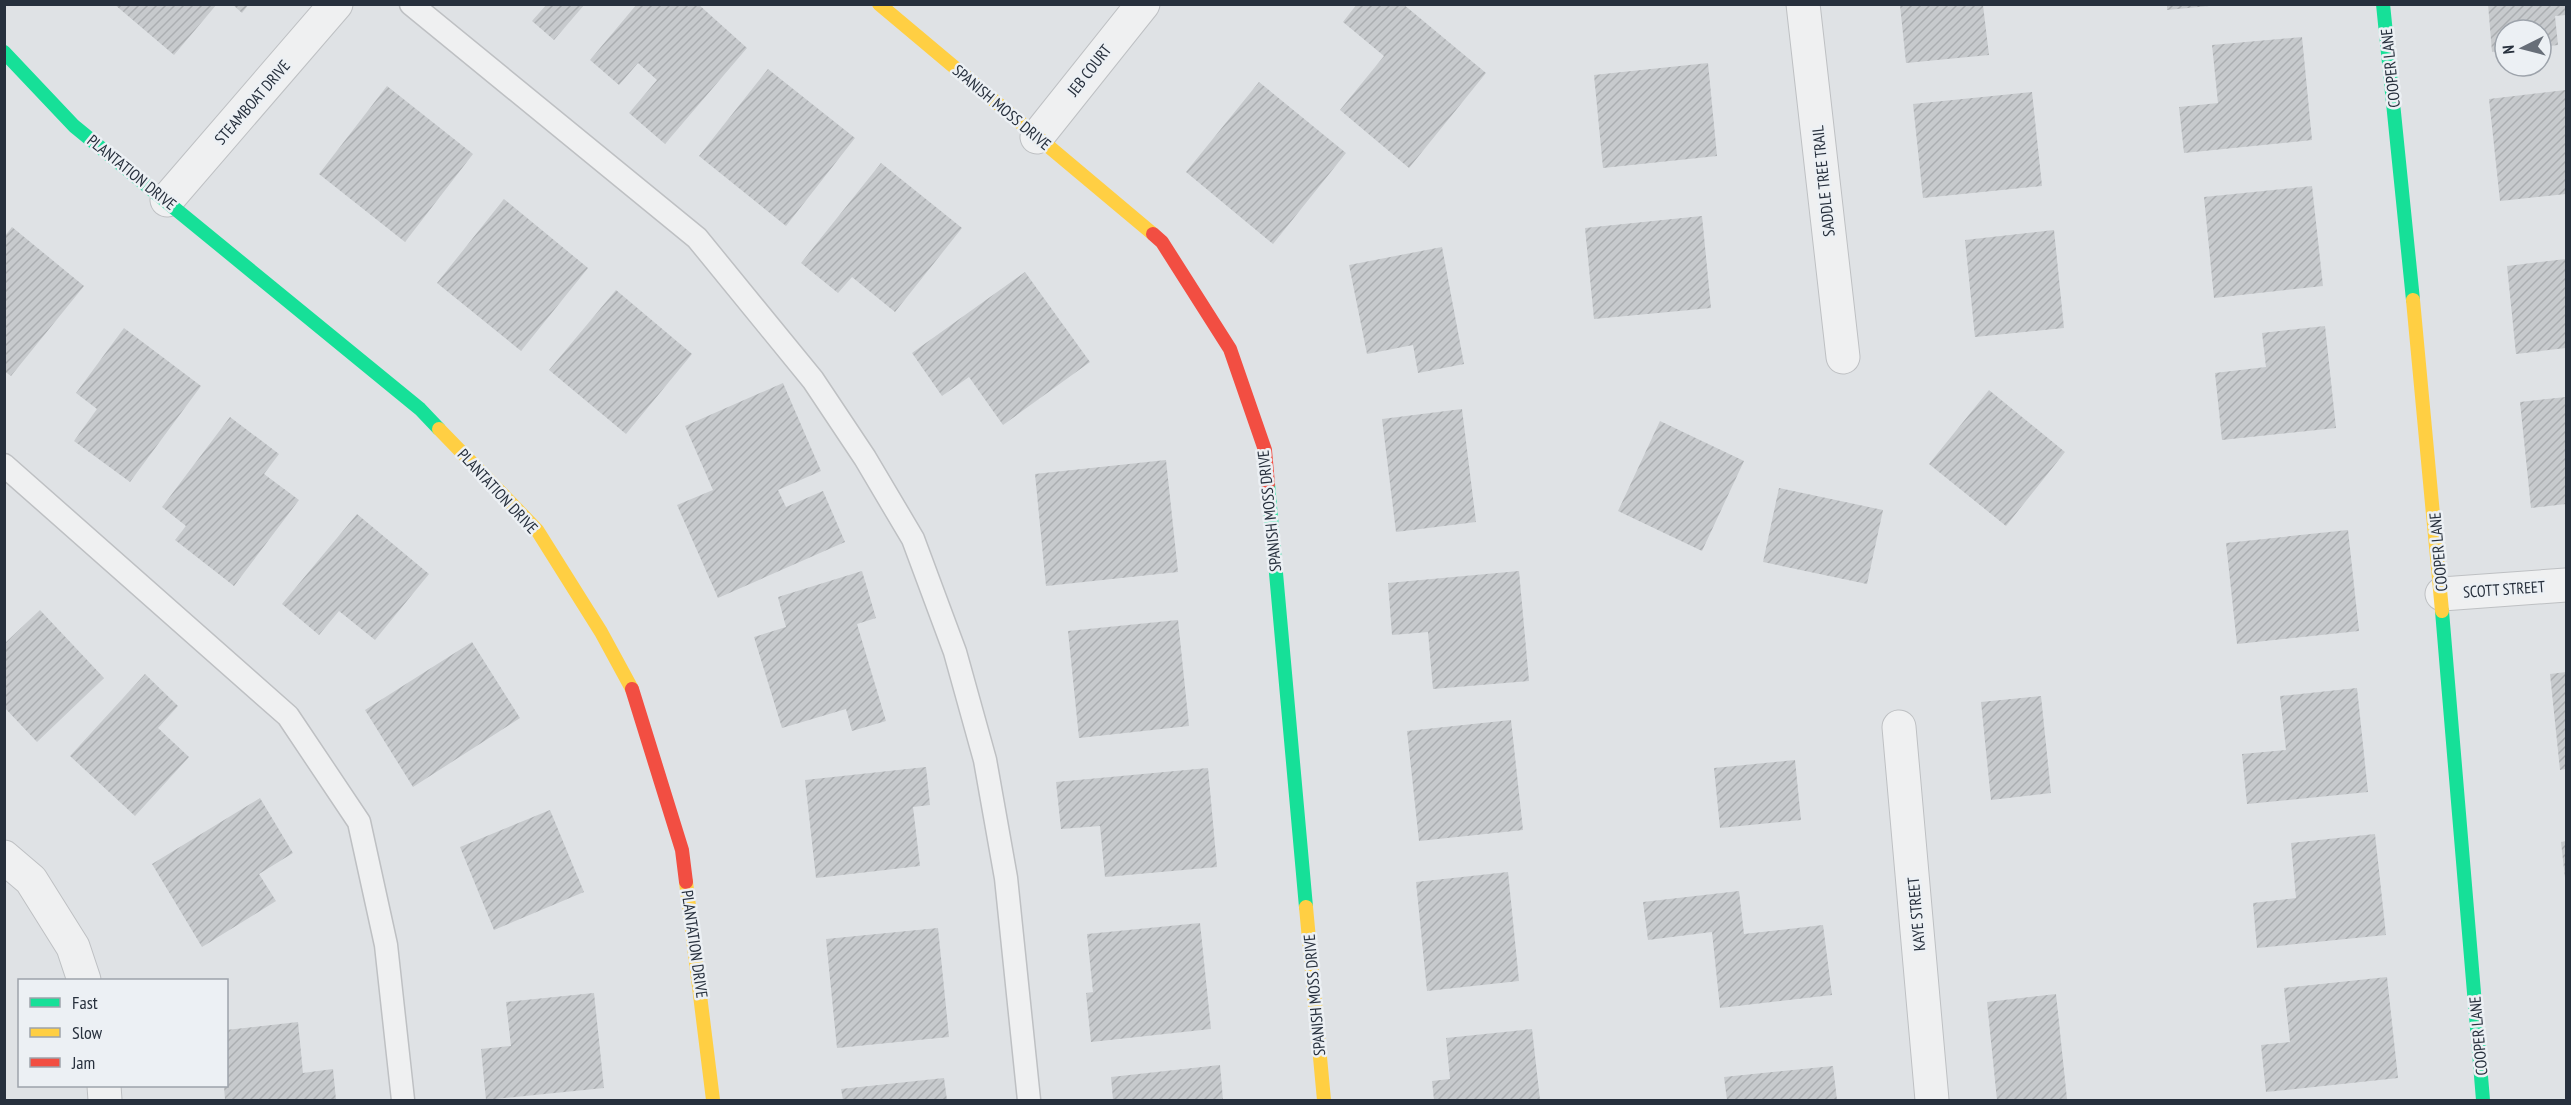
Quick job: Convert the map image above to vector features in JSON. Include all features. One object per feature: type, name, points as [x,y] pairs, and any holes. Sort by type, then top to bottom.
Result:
[{"type":"street","name":"STEAMBOAT DRIVE","points":[[167,200],[336,4]]},
{"type":"street","name":"SPANISH MOSS DRIVE","points":[[879,4],[1162,242],[1230,349],[1265,450],[1324,1101]]},
{"type":"street","name":"JEB COURT","points":[[1037,137],[1143,4]]},
{"type":"street","name":"SADDLE TREE TRAIL","points":[[1803,4],[1843,357]]},
{"type":"street","name":"COOPER LANE","points":[[2383,4],[2406,211],[2442,594],[2484,1101]]},
{"type":"street","name":"PLANTATION DRIVE","points":[[4,52],[74,126],[420,409],[537,530],[602,632],[636,697],[682,850],[705,1020],[713,1101]]},
{"type":"street","name":"SCOTT STREET","points":[[2442,594],[2566,585]]},
{"type":"street","name":"KAYE STREET","points":[[1899,727],[1932,1101]]},
{"type":"street","points":[[4,857],[31,880],[73,947],[83,979]]},
{"type":"lane","points":[[411,4],[697,238],[813,380],[865,458],[914,538],[955,652],[985,760],[1006,878],[1029,1101]]},
{"type":"lane","points":[[4,465],[288,716],[358,822],[386,945],[403,1101]]},
{"type":"building","points":[[114,4],[217,4],[174,55]]},
{"type":"building","points":[[232,4],[249,4],[242,13]]},
{"type":"building","points":[[547,4],[585,4],[554,40],[532,21]]},
{"type":"building","points":[[637,4],[698,4],[747,48],[665,144],[629,113],[657,80],[638,63],[619,85],[590,60]]},
{"type":"building","points":[[1357,4],[1403,4],[1486,73],[1409,168],[1340,110],[1384,56],[1343,22]]},
{"type":"building","points":[[2167,4],[2209,4],[2209,6],[2167,10]]},
{"type":"building","points":[[2488,4],[2566,4],[2566,15],[2555,16],[2558,45],[2553,46],[2553,18],[2493,18],[2492,52]]},
{"type":"building","points":[[1900,5],[1983,5],[1989,55],[1906,63]]},
{"type":"building","points":[[2302,37],[2312,140],[2184,153],[2179,107],[2218,103],[2212,45]]},
{"type":"building","points":[[1708,63],[1717,156],[1603,168],[1594,75]]},
{"type":"building","points":[[768,69],[855,138],[786,226],[699,156]]},
{"type":"building","points":[[1259,82],[1346,153],[1273,244],[1186,172]]},
{"type":"building","points":[[387,86],[473,154],[405,242],[319,174]]},
{"type":"building","points":[[2566,90],[2566,194],[2500,201],[2489,99]]},
{"type":"building","points":[[2032,92],[2042,186],[1923,198],[1913,104]]},
{"type":"building","points":[[881,163],[962,228],[895,312],[852,277],[838,293],[801,263]]},
{"type":"building","points":[[2312,186],[2323,286],[2214,298],[2204,197]]},
{"type":"building","points":[[504,199],[588,268],[521,351],[437,283]]},
{"type":"building","points":[[1702,216],[1711,308],[1594,319],[1585,228]]},
{"type":"building","points":[[12,227],[84,286],[11,376],[4,371],[4,237]]},
{"type":"building","points":[[2054,230],[2064,328],[1975,337],[1965,240]]},
{"type":"building","points":[[1442,247],[1464,364],[1418,373],[1413,345],[1367,354],[1349,265]]},
{"type":"building","points":[[2566,259],[2566,348],[2516,354],[2507,266]]},
{"type":"building","points":[[1025,272],[1090,362],[1003,425],[969,377],[942,396],[912,353]]},
{"type":"building","points":[[616,290],[692,354],[626,434],[549,370]]},
{"type":"building","points":[[2325,326],[2336,428],[2222,440],[2215,373],[2266,367],[2262,333]]},
{"type":"building","points":[[124,328],[201,386],[130,482],[74,441],[97,409],[76,393]]},
{"type":"building","points":[[783,383],[821,471],[778,490],[786,507],[823,491],[845,542],[718,598],[677,505],[713,490],[685,426]]},
{"type":"building","points":[[1989,390],[2065,452],[2006,526],[1929,464]]},
{"type":"building","points":[[2566,397],[2566,504],[2531,508],[2520,402]]},
{"type":"building","points":[[1462,409],[1476,522],[1396,532],[1382,419]]},
{"type":"building","points":[[230,417],[279,454],[264,474],[299,500],[234,586],[175,540],[186,526],[162,507]]},
{"type":"building","points":[[1660,421],[1744,461],[1702,551],[1618,511]]},
{"type":"building","points":[[1166,460],[1178,572],[1046,586],[1035,474]]},
{"type":"building","points":[[1779,488],[1883,510],[1867,584],[1763,562]]},
{"type":"building","points":[[357,514],[429,574],[375,640],[339,611],[319,635],[282,604]]},
{"type":"building","points":[[2348,530],[2359,631],[2237,644],[2226,543]]},
{"type":"building","points":[[862,571],[876,618],[857,624],[886,721],[852,731],[846,709],[782,728],[754,637],[786,627],[778,597]]},
{"type":"building","points":[[1519,571],[1529,681],[1433,689],[1428,632],[1392,635],[1388,583]]},
{"type":"building","points":[[40,610],[104,678],[37,742],[4,707],[4,644]]},
{"type":"building","points":[[1178,620],[1189,726],[1079,738],[1068,631]]},
{"type":"building","points":[[472,642],[520,718],[413,787],[365,710]]},
{"type":"building","points":[[2566,672],[2566,769],[2560,770],[2550,674]]},
{"type":"building","points":[[145,674],[178,706],[158,728],[189,757],[135,816],[70,756]]},
{"type":"building","points":[[2357,688],[2368,792],[2247,804],[2242,754],[2286,750],[2280,696]]},
{"type":"building","points":[[2041,696],[2051,793],[1991,800],[1981,702]]},
{"type":"building","points":[[1511,720],[1523,830],[1419,841],[1407,731]]},
{"type":"building","points":[[1795,760],[1801,820],[1720,828],[1714,768]]},
{"type":"building","points":[[926,767],[930,805],[913,807],[920,866],[816,878],[805,780]]},
{"type":"building","points":[[1208,768],[1217,867],[1105,877],[1100,826],[1061,829],[1056,782]]},
{"type":"building","points":[[260,798],[293,853],[259,874],[276,901],[202,947],[152,864]]},
{"type":"building","points":[[550,810],[584,892],[494,930],[460,847]]},
{"type":"building","points":[[2375,834],[2386,935],[2257,948],[2253,903],[2296,898],[2291,843]]},
{"type":"building","points":[[2566,841],[2566,878],[2565,878],[2561,842]]},
{"type":"building","points":[[1508,872],[1519,981],[1427,991],[1416,882]]},
{"type":"building","points":[[1739,891],[1744,934],[1823,925],[1832,995],[1720,1008],[1712,932],[1648,940],[1643,902]]},
{"type":"building","points":[[1200,923],[1211,1029],[1091,1042],[1086,993],[1093,992],[1087,934]]},
{"type":"building","points":[[938,928],[949,1037],[837,1048],[826,939]]},
{"type":"building","points":[[2387,977],[2398,1078],[2266,1092],[2261,1045],[2290,1042],[2284,988]]},
{"type":"building","points":[[594,993],[604,1088],[486,1100],[481,1049],[511,1046],[506,1002]]},
{"type":"building","points":[[2056,994],[2067,1099],[1997,1100],[1987,1002]]},
{"type":"building","points":[[298,1022],[303,1073],[333,1069],[336,1100],[225,1100],[224,1087],[228,1087],[228,1030]]},
{"type":"building","points":[[1532,1029],[1540,1100],[1434,1100],[1432,1081],[1450,1079],[1446,1038]]},
{"type":"building","points":[[1220,1065],[1223,1100],[1113,1100],[1111,1077]]},
{"type":"building","points":[[1833,1066],[1837,1100],[1727,1100],[1724,1077]]},
{"type":"building","points":[[944,1078],[947,1100],[843,1100],[841,1089]]},
{"type":"traffic: fast","points":[[2383,4],[2413,300]]},
{"type":"traffic: fast","points":[[4,52],[74,126],[420,409],[439,429]]},
{"type":"traffic: fast","points":[[1268,484],[1306,907]]},
{"type":"traffic: fast","points":[[2442,611],[2483,1100]]},
{"type":"traffic: slow","points":[[879,4],[1153,234]]},
{"type":"traffic: slow","points":[[2413,300],[2442,611]]},
{"type":"traffic: slow","points":[[439,429],[537,530],[601,632],[632,689]]},
{"type":"traffic: slow","points":[[686,882],[713,1100]]},
{"type":"traffic: slow","points":[[1306,907],[1324,1100]]},
{"type":"traffic: jam","points":[[1153,234],[1162,242],[1230,349],[1265,450],[1268,484]]},
{"type":"traffic: jam","points":[[632,689],[682,850],[686,882]]}]
